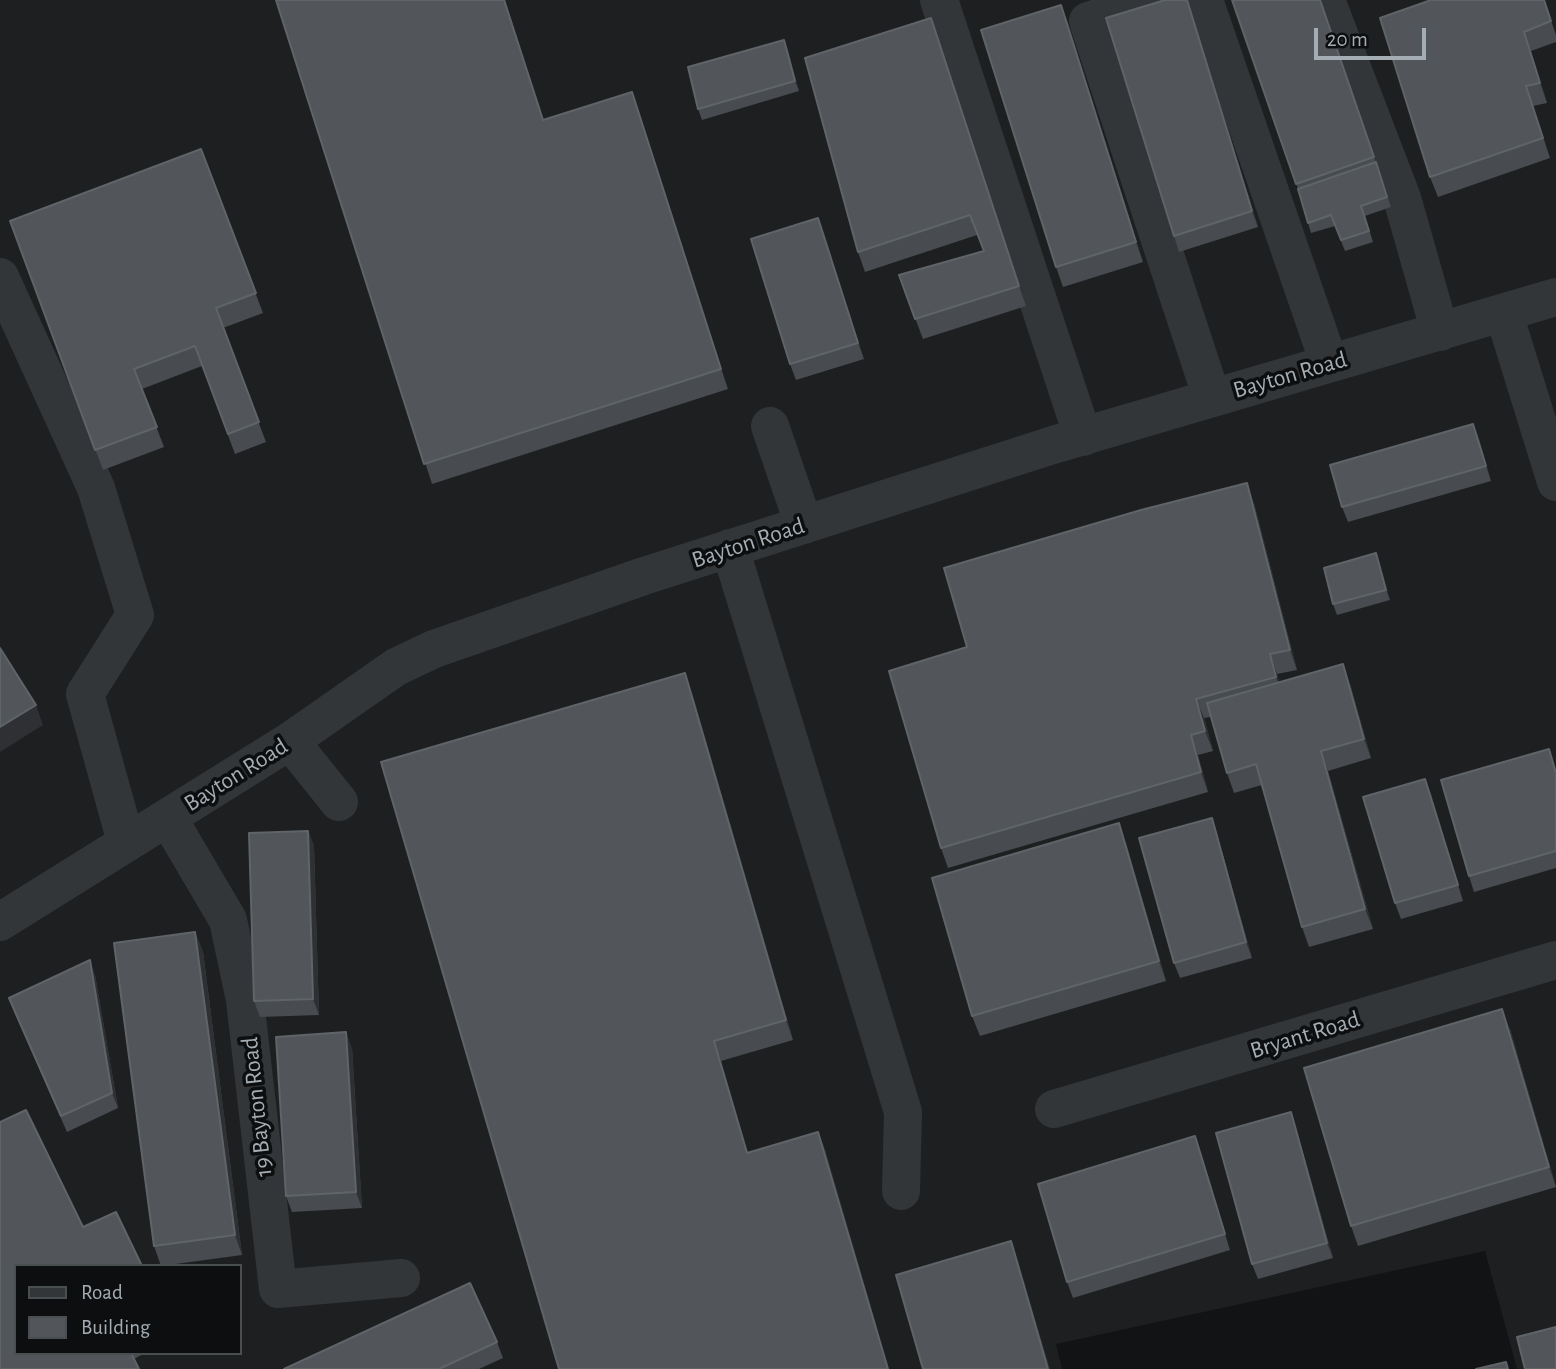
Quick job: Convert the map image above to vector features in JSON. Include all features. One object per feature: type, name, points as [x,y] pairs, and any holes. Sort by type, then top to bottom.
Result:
[{"type":"street","points":[[939,0],[1083,437]]},
{"type":"street","points":[[1153,0],[1085,10],[1212,398]]},
{"type":"street","points":[[1204,0],[1329,363]]},
{"type":"street","points":[[1326,0],[1402,198],[1440,332]]},
{"type":"street","points":[[0,277],[96,488],[135,615],[85,694],[126,842]]},
{"type":"street","name":"Bayton Road","points":[[0,922],[290,741],[396,667],[430,635],[730,548],[1083,437],[1556,297]]},
{"type":"street","points":[[1504,314],[1556,482]]},
{"type":"street","points":[[770,426],[804,525]]},
{"type":"street","points":[[730,548],[903,1112],[901,1191]]},
{"type":"street","points":[[290,741],[339,802]]},
{"type":"street","name":"19 Bayton Road","points":[[168,818],[228,920],[245,1000],[278,1289],[401,1278]]},
{"type":"street","name":"Bryant Road","points":[[1054,1109],[1556,960]]},
{"type":"shaded area","points":[[0,0],[1556,0],[1556,1369],[1517,1369],[1485,1251],[1056,1344],[1062,1369],[0,1369]]},
{"type":"building","points":[[276,0],[504,0],[543,120],[632,92],[721,369],[424,464]]},
{"type":"building","points":[[1165,0],[1187,0],[1252,211],[1174,236],[1106,18]]},
{"type":"building","points":[[1232,0],[1320,0],[1374,157],[1296,184]]},
{"type":"building","points":[[1431,0],[1544,0],[1551,21],[1524,32],[1540,83],[1526,86],[1543,138],[1430,177],[1380,18]]},
{"type":"building","points":[[1061,5],[1136,242],[1056,267],[981,30]]},
{"type":"building","points":[[931,18],[1019,286],[915,319],[899,275],[984,251],[970,215],[858,252],[805,58]]},
{"type":"building","points":[[784,40],[795,81],[698,109],[688,67]]},
{"type":"building","points":[[201,149],[256,293],[216,308],[259,422],[228,434],[195,346],[134,369],[157,427],[95,450],[10,221]]},
{"type":"building","points":[[1376,162],[1387,197],[1361,206],[1369,231],[1341,240],[1331,215],[1308,223],[1298,189]]},
{"type":"building","points":[[818,218],[858,343],[790,364],[751,239]]},
{"type":"building","points":[[1473,424],[1486,466],[1342,507],[1330,465]]},
{"type":"building","points":[[1247,483],[1290,650],[1270,654],[1276,677],[1196,699],[1205,731],[1191,735],[1201,772],[941,848],[889,671],[967,647],[944,568],[1141,510]]},
{"type":"building","points":[[1376,553],[1386,590],[1333,604],[1324,568]]},
{"type":"building","points":[[0,648],[36,705],[0,727]]},
{"type":"building","points":[[1343,664],[1364,739],[1321,751],[1365,909],[1302,927],[1256,764],[1227,773],[1207,703]]},
{"type":"building","points":[[685,673],[786,1020],[714,1041],[747,1153],[818,1132],[888,1369],[559,1369],[381,762]]},
{"type":"building","points":[[1549,749],[1556,773],[1556,851],[1469,876],[1441,780]]},
{"type":"building","points":[[1425,779],[1458,885],[1395,903],[1363,797]]},
{"type":"building","points":[[1212,818],[1246,942],[1174,963],[1139,838]]},
{"type":"building","points":[[1119,823],[1159,961],[972,1016],[932,878]]},
{"type":"building","points":[[308,831],[313,999],[254,1001],[249,833]]},
{"type":"building","points":[[195,932],[235,1235],[154,1246],[114,943]]},
{"type":"building","points":[[90,960],[112,1093],[61,1116],[9,998]]},
{"type":"building","points":[[1502,1009],[1549,1167],[1351,1226],[1304,1068]]},
{"type":"building","points":[[346,1032],[356,1192],[286,1196],[276,1037]]},
{"type":"building","points":[[26,1110],[83,1227],[116,1212],[141,1264],[14,1264],[14,1355],[132,1355],[139,1369],[0,1369],[0,1122]]},
{"type":"building","points":[[1291,1112],[1327,1243],[1252,1264],[1216,1133]]},
{"type":"building","points":[[1195,1136],[1225,1234],[1067,1282],[1038,1184]]},
{"type":"building","points":[[1011,1241],[1048,1369],[923,1369],[896,1275]]},
{"type":"building","points":[[470,1283],[497,1342],[439,1369],[284,1369]]},
{"type":"building","points":[[1556,1327],[1556,1369],[1525,1369],[1517,1337]]},
{"type":"building","points":[[1506,1362],[1508,1369],[1476,1369]]}]
